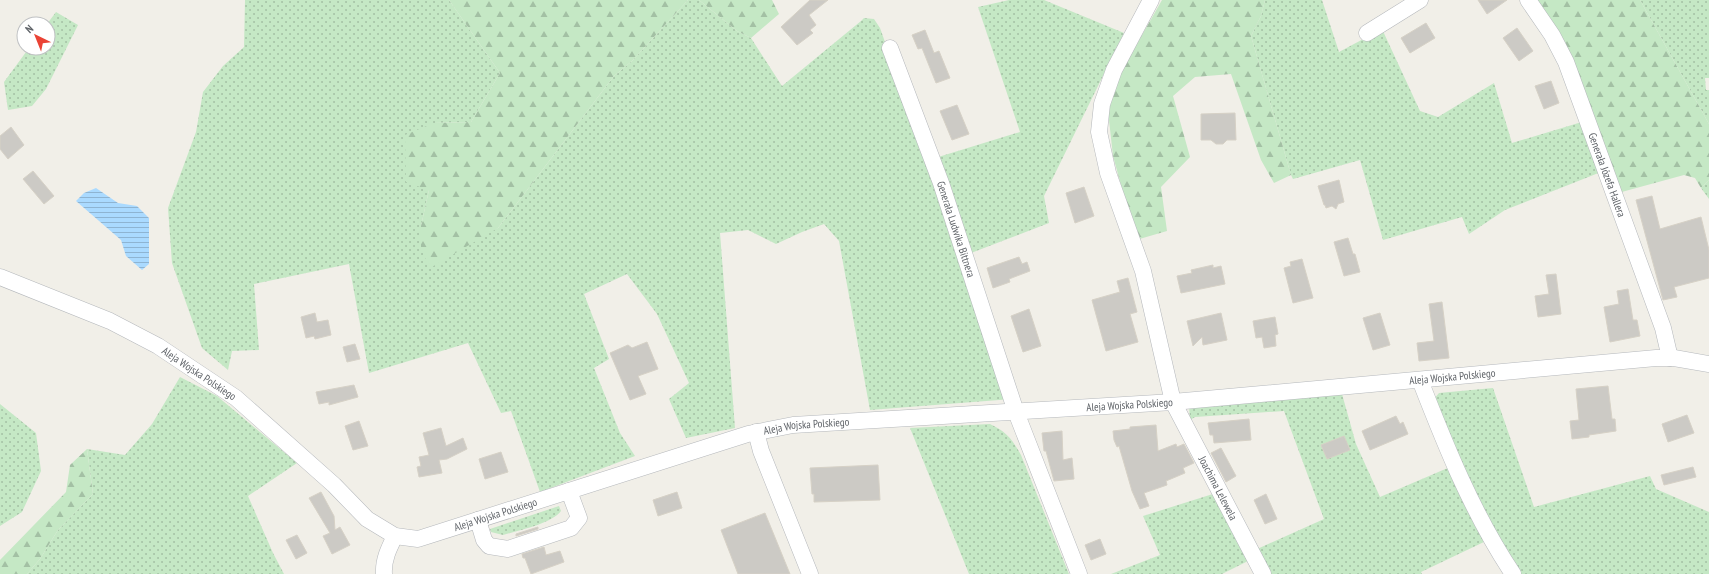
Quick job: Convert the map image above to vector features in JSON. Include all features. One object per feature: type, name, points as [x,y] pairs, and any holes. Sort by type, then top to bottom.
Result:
[{"type":"street","name":"Joachima Lelewela","points":[[1151,0],[1114,70],[1102,104],[1099,132],[1108,173],[1143,271],[1173,402],[1263,574]]},
{"type":"street","points":[[1367,33],[1420,0]]},
{"type":"street","name":"Generała Józefa Hallera","points":[[1528,0],[1552,35],[1566,62],[1660,321],[1670,358]]},
{"type":"street","name":"Generała Ludwika Bittnera","points":[[890,48],[941,184],[1016,412]]},
{"type":"street","name":"Aleja Wojska Polskiego","points":[[0,277],[110,321],[158,346],[236,398],[334,485],[367,519],[394,536],[418,539],[756,432],[793,425],[1173,402],[1670,358],[1709,364]]},
{"type":"street","points":[[1420,380],[1456,470],[1492,540],[1513,574]]},
{"type":"street","points":[[1016,412],[1079,574]]},
{"type":"street","points":[[756,432],[761,451],[810,574]]},
{"type":"street","points":[[478,520],[484,540],[489,546],[508,549],[571,528],[579,518],[569,491]]},
{"type":"street","points":[[384,574],[388,551],[394,536]]},
{"type":"green space","points":[[245,0],[449,0],[500,73],[471,122],[434,123],[429,190],[421,226],[421,249],[498,228],[614,76],[632,61],[688,0],[699,0],[737,31],[751,38],[782,86],[864,18],[874,19],[880,28],[1012,399],[870,410],[839,241],[824,224],[776,244],[748,230],[720,233],[735,428],[686,438],[669,399],[689,383],[657,314],[627,274],[584,294],[609,359],[594,368],[620,433],[635,456],[540,492],[511,411],[501,413],[468,343],[369,373],[349,264],[254,284],[259,350],[232,351],[228,370],[202,348],[172,263],[168,208],[196,132],[203,92],[223,66],[244,47]]},
{"type":"green space","points":[[449,0],[688,0],[632,61],[614,76],[498,228],[430,268],[421,249],[421,226],[429,190],[406,182],[405,135],[434,123],[471,122],[500,73]]},
{"type":"green space","points":[[699,0],[772,0],[779,14],[751,38],[737,31]]},
{"type":"green space","points":[[1009,0],[1044,0],[1124,33],[1044,196],[1049,223],[971,253],[935,158],[1020,132],[978,7]]},
{"type":"green space","points":[[1162,0],[1265,0],[1261,16],[1251,36],[1291,175],[1274,183],[1261,160],[1231,74],[1195,77],[1173,96],[1190,157],[1161,187],[1167,231],[1136,240],[1113,156],[1108,111],[1122,70]]},
{"type":"green space","points":[[1265,0],[1322,0],[1339,52],[1382,29],[1420,111],[1438,117],[1494,83],[1512,143],[1585,121],[1601,172],[1505,210],[1469,234],[1462,217],[1383,240],[1360,160],[1293,179],[1291,175],[1251,36],[1261,16]]},
{"type":"green space","points":[[1536,0],[1640,0],[1709,124],[1709,180],[1701,188],[1695,178],[1684,175],[1618,193]]},
{"type":"green space","points":[[1640,0],[1709,0],[1709,78],[1705,78],[1706,90],[1709,90],[1709,124]]},
{"type":"green space","points":[[56,12],[78,25],[46,89],[32,106],[8,110],[4,82],[23,56],[56,56],[56,16],[53,16]]},
{"type":"green space","points":[[1709,180],[1709,199],[1701,188]]},
{"type":"green space","points":[[180,377],[217,396],[297,463],[248,496],[284,574],[27,574],[40,559],[58,530],[93,494],[87,449],[125,455],[152,424]]},
{"type":"green space","points":[[1493,388],[1534,507],[1650,476],[1656,489],[1709,512],[1709,574],[1519,574],[1496,537],[1433,400],[1439,393]]},
{"type":"green space","points":[[1342,394],[1356,444],[1380,497],[1450,467],[1486,541],[1421,572],[1422,574],[1268,574],[1255,550],[1324,519],[1284,411],[1195,417],[1190,420],[1189,406]]},
{"type":"green space","points":[[0,404],[36,433],[41,471],[22,512],[0,526]]},
{"type":"green space","points":[[990,424],[1008,436],[1021,455],[1069,574],[969,574],[910,428]]},
{"type":"green space","points":[[87,449],[93,494],[58,530],[40,559],[27,574],[0,574],[0,560],[66,492],[70,465]]},
{"type":"green space","points":[[1216,493],[1250,560],[1222,574],[1111,574],[1160,555],[1143,516]]},
{"type":"green space","points":[[559,506],[561,511],[550,520],[526,529],[503,535],[491,532],[490,529]]},
{"type":"water","points":[[96,188],[118,203],[137,206],[149,218],[149,264],[142,270],[126,256],[121,240],[76,201],[84,193]]},
{"type":"building","points":[[810,0],[828,0],[809,15],[816,25],[810,30],[813,33],[797,45],[781,27]]},
{"type":"building","points":[[1478,0],[1507,0],[1487,14]]},
{"type":"building","points":[[1426,23],[1435,38],[1410,53],[1401,38]]},
{"type":"building","points":[[1517,28],[1533,51],[1519,61],[1503,38]]},
{"type":"building","points":[[925,30],[934,53],[939,51],[950,78],[936,83],[922,48],[918,49],[912,35]]},
{"type":"building","points":[[1551,81],[1559,103],[1544,109],[1535,86]]},
{"type":"building","points":[[957,105],[969,134],[952,140],[940,111]]},
{"type":"building","points":[[1235,113],[1236,140],[1227,140],[1223,144],[1216,144],[1211,140],[1201,140],[1201,114]]},
{"type":"building","points":[[11,127],[24,145],[8,159],[0,149],[0,136]]},
{"type":"building","points":[[33,171],[54,196],[44,204],[23,179]]},
{"type":"building","points":[[1339,180],[1344,202],[1338,204],[1336,209],[1332,206],[1326,208],[1318,186]]},
{"type":"building","points":[[1084,187],[1094,216],[1075,223],[1066,193]]},
{"type":"building","points":[[1652,196],[1660,229],[1701,217],[1709,250],[1709,278],[1674,287],[1677,297],[1663,300],[1636,200]]},
{"type":"building","points":[[1348,238],[1353,254],[1355,254],[1360,272],[1344,276],[1334,242]]},
{"type":"building","points":[[1019,257],[1022,264],[1027,262],[1030,271],[1009,279],[1010,282],[993,288],[987,268]]},
{"type":"building","points":[[1302,259],[1313,298],[1293,303],[1284,268],[1291,266],[1290,262]]},
{"type":"building","points":[[1213,265],[1213,268],[1221,266],[1225,284],[1181,293],[1177,276],[1192,273],[1191,270]]},
{"type":"building","points":[[1556,274],[1561,314],[1538,317],[1535,296],[1549,294],[1546,275]]},
{"type":"building","points":[[1128,278],[1137,312],[1130,314],[1138,342],[1106,351],[1092,300],[1120,292],[1117,281]]},
{"type":"building","points":[[1628,289],[1633,320],[1637,320],[1640,336],[1610,342],[1604,307],[1619,304],[1617,291]]},
{"type":"building","points":[[1442,302],[1449,358],[1419,361],[1417,343],[1434,341],[1429,304]]},
{"type":"building","points":[[1029,309],[1041,346],[1023,352],[1011,316]]},
{"type":"building","points":[[315,313],[317,322],[328,320],[331,335],[315,339],[314,336],[306,338],[301,317]]},
{"type":"building","points":[[1221,313],[1227,340],[1203,345],[1202,337],[1193,346],[1187,321]]},
{"type":"building","points":[[1380,313],[1390,345],[1373,350],[1363,318]]},
{"type":"building","points":[[1275,317],[1278,334],[1275,335],[1276,346],[1264,348],[1262,337],[1256,338],[1253,321]]},
{"type":"building","points":[[647,342],[658,369],[638,376],[646,394],[630,400],[610,353],[628,345],[632,348]]},
{"type":"building","points":[[355,344],[360,359],[347,362],[343,347]]},
{"type":"building","points":[[354,385],[358,397],[329,405],[329,402],[319,404],[316,392]]},
{"type":"building","points":[[1608,386],[1612,419],[1615,419],[1616,431],[1572,439],[1570,421],[1579,420],[1576,389]]},
{"type":"building","points":[[1687,415],[1694,433],[1668,442],[1662,424]]},
{"type":"building","points":[[1396,416],[1400,424],[1403,422],[1408,434],[1370,450],[1362,431]]},
{"type":"building","points":[[1249,419],[1251,440],[1214,443],[1213,435],[1210,435],[1208,423]]},
{"type":"building","points":[[359,421],[368,446],[353,450],[345,426]]},
{"type":"building","points":[[1156,425],[1158,451],[1176,444],[1177,447],[1184,444],[1194,463],[1183,468],[1185,473],[1166,481],[1167,485],[1144,493],[1149,506],[1140,509],[1132,491],[1119,446],[1117,447],[1114,440],[1113,431],[1130,429],[1130,427]]},
{"type":"building","points":[[441,428],[446,446],[463,438],[467,449],[447,459],[439,460],[442,473],[419,477],[417,467],[421,466],[419,457],[429,455],[423,433]]},
{"type":"building","points":[[1062,431],[1063,460],[1072,458],[1074,479],[1054,481],[1046,451],[1044,451],[1042,433]]},
{"type":"building","points":[[1344,436],[1350,450],[1327,459],[1321,445]]},
{"type":"building","points":[[1221,448],[1236,476],[1226,482],[1211,453]]},
{"type":"building","points":[[501,452],[508,472],[485,479],[479,459]]},
{"type":"building","points":[[878,465],[880,500],[814,502],[810,468]]},
{"type":"building","points":[[1693,467],[1696,477],[1664,485],[1661,475]]},
{"type":"building","points":[[321,492],[334,516],[335,530],[340,527],[350,545],[332,554],[323,536],[330,533],[309,498]]},
{"type":"building","points":[[677,492],[682,508],[658,516],[653,500]]},
{"type":"building","points":[[1266,494],[1277,519],[1265,524],[1254,500]]},
{"type":"building","points":[[765,513],[790,574],[738,574],[721,530]]},
{"type":"building","points":[[538,527],[538,529],[516,536],[516,534]]},
{"type":"building","points":[[297,535],[307,553],[296,559],[286,540]]},
{"type":"building","points":[[1100,539],[1106,554],[1091,560],[1085,545]]},
{"type":"building","points":[[544,547],[546,555],[560,551],[564,562],[531,574],[522,554]]}]
